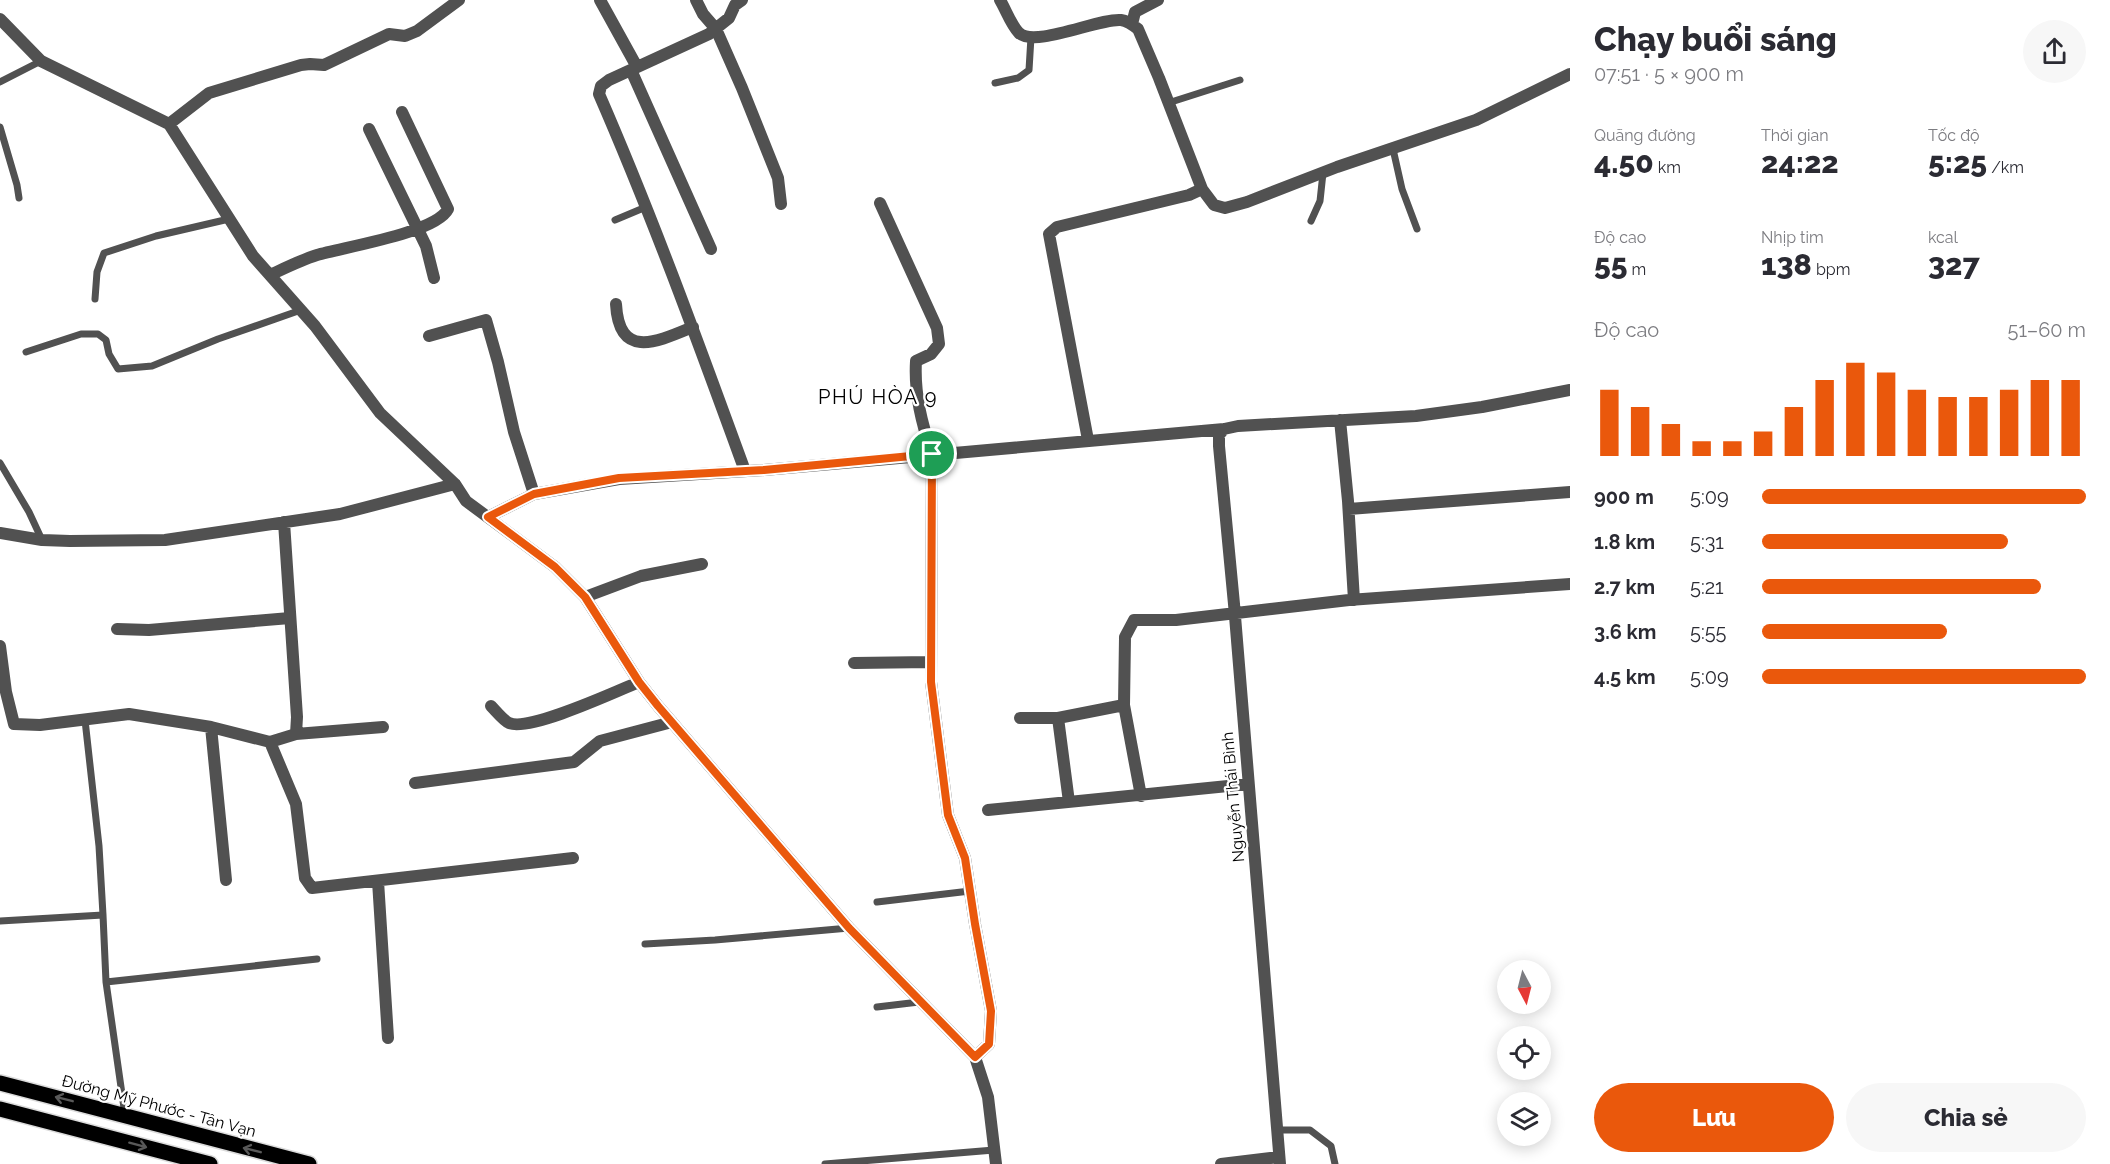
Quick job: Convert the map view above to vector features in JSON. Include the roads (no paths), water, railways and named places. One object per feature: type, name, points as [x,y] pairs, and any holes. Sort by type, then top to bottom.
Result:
[{"type":"main road","name":"Đường Mỹ Phước - Tân Vạn","points":[[0,1083],[309,1164]]},
{"type":"main road","points":[[0,1109],[210,1164]]},
{"type":"street","points":[[169,124],[209,93],[301,65],[324,65],[389,34],[405,36],[417,31],[459,0]]},
{"type":"street","points":[[600,0],[634,68],[711,249]]},
{"type":"street","points":[[696,0],[703,14],[716,29],[778,178],[781,204]]},
{"type":"street","points":[[742,0],[735,5],[729,18],[709,34],[634,68],[601,86],[599,94],[693,327],[745,471]]},
{"type":"street","points":[[1000,0],[1019,33],[1031,37],[1047,36],[1121,20],[1138,29],[1202,189],[1214,205],[1225,208],[1476,120],[1570,74]]},
{"type":"street","points":[[1132,24],[1134,12],[1158,0]]},
{"type":"street","points":[[0,19],[41,61],[169,124],[253,256],[315,326],[380,413],[455,484],[466,501],[555,567],[585,597],[639,682],[672,722],[849,928],[975,1057],[988,1097],[996,1164]]},
{"type":"street","points":[[270,275],[316,255],[417,228],[444,216],[448,209],[402,112]]},
{"type":"street","points":[[369,129],[426,246],[434,278]]},
{"type":"street","points":[[1088,440],[1049,234],[1057,227],[1189,195],[1202,189]]},
{"type":"street","points":[[880,203],[938,328],[939,344],[931,354],[916,361],[915,376],[921,419],[932,454],[931,682],[948,815],[965,858],[991,1011],[989,1044],[975,1057]]},
{"type":"street","points":[[616,304],[617,319],[627,337],[640,344],[661,340],[693,327]]},
{"type":"street","points":[[429,336],[486,320],[514,432],[534,494]]},
{"type":"street","points":[[488,517],[534,494],[619,478],[745,471],[1238,426],[1416,416],[1570,390]]},
{"type":"street","points":[[1340,420],[1349,509],[1354,600]]},
{"type":"street","name":"Nguyễn Thái Bình","points":[[1224,429],[1219,435],[1219,446],[1280,1160]]},
{"type":"street","points":[[0,533],[42,540],[165,540],[340,514],[455,484]]},
{"type":"street","points":[[1349,509],[1570,492]]},
{"type":"street","points":[[284,522],[297,717],[296,734]]},
{"type":"street","points":[[585,597],[641,576],[702,564]]},
{"type":"street","points":[[1141,796],[1124,705],[1125,637],[1134,620],[1176,620],[1354,600],[1570,584]]},
{"type":"street","points":[[117,629],[149,630],[290,618]]},
{"type":"street","points":[[0,646],[6,692],[14,724],[40,725],[129,714],[211,727],[270,742],[296,734],[383,727]]},
{"type":"street","points":[[854,663],[931,662]]},
{"type":"street","points":[[491,706],[509,723],[528,724],[558,715],[639,682]]},
{"type":"street","points":[[1020,718],[1058,718],[1124,705]]},
{"type":"street","points":[[1058,718],[1069,802]]},
{"type":"street","points":[[415,783],[574,762],[600,741],[672,722]]},
{"type":"street","points":[[211,727],[226,880]]},
{"type":"street","points":[[270,742],[296,804],[305,878],[312,888],[573,858]]},
{"type":"street","points":[[988,810],[1248,784]]},
{"type":"street","points":[[378,881],[388,1038]]},
{"type":"street","points":[[1221,1164],[1280,1160]]},
{"type":"lane","points":[[995,83],[1018,78],[1029,70],[1031,37]]},
{"type":"lane","points":[[0,82],[41,61]]},
{"type":"lane","points":[[1168,103],[1240,80]]},
{"type":"lane","points":[[0,127],[19,198]]},
{"type":"lane","points":[[1392,148],[1402,189],[1417,229]]},
{"type":"lane","points":[[1311,221],[1320,201],[1323,173]]},
{"type":"lane","points":[[615,220],[646,207]]},
{"type":"lane","points":[[95,299],[97,272],[104,253],[156,236],[229,219]]},
{"type":"lane","points":[[26,352],[81,334],[98,334],[106,340],[109,354],[118,369],[152,366],[218,339],[301,310]]},
{"type":"lane","points":[[0,463],[29,512],[42,540]]},
{"type":"lane","points":[[85,720],[99,846],[106,982],[125,1115]]},
{"type":"lane","points":[[877,902],[970,891]]},
{"type":"lane","points":[[0,921],[103,915]]},
{"type":"lane","points":[[645,944],[849,928]]},
{"type":"lane","points":[[106,982],[317,959]]},
{"type":"lane","points":[[877,1006],[920,1002]]},
{"type":"lane","points":[[1276,1130],[1310,1130],[1331,1146],[1335,1164]]},
{"type":"lane","points":[[825,1164],[994,1150]]},
{"type":"district","name":"PHÚ HÒA 9","points":[[878,397]]}]
